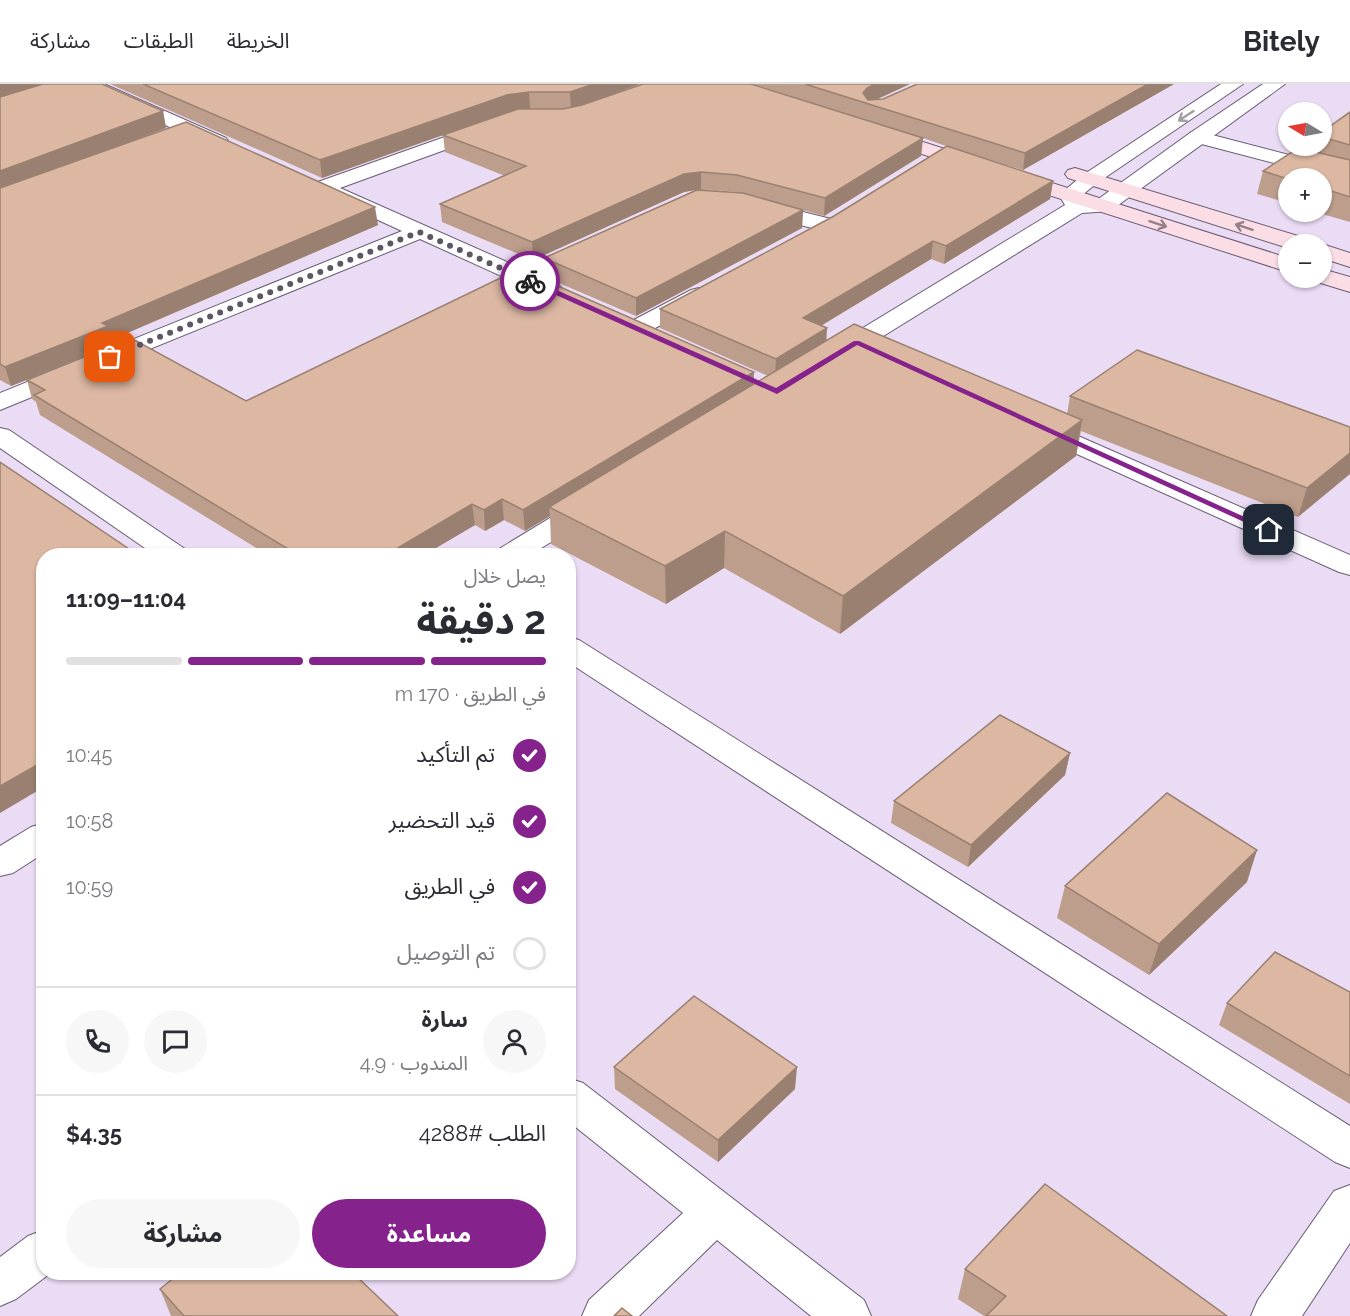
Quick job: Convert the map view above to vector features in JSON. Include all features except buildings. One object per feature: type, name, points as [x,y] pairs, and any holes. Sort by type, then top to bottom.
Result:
[{"type":"main road","points":[[862,129],[1083,203],[1278,263]]},
{"type":"main road","points":[[1056,168],[1278,237]]},
{"type":"main road","points":[[1332,254],[1350,260]]},
{"type":"main road","points":[[1332,279],[1350,285]]},
{"type":"street","points":[[89,84],[242,152]]},
{"type":"street","points":[[1083,203],[1090,179],[1234,84]]},
{"type":"street","points":[[816,367],[1083,203],[1126,190],[1197,137],[1276,84]]},
{"type":"street","points":[[507,121],[313,183],[573,300]]},
{"type":"street","points":[[167,137],[189,129]]},
{"type":"street","points":[[1197,137],[1350,177]]},
{"type":"street","points":[[915,169],[940,155]]},
{"type":"street","points":[[739,202],[836,220],[804,238]]},
{"type":"street","points":[[0,402],[419,232]]},
{"type":"street","points":[[521,277],[541,267]]},
{"type":"street","points":[[637,328],[716,286]]},
{"type":"street","points":[[616,319],[658,338]]},
{"type":"street","points":[[856,343],[889,358]]},
{"type":"street","points":[[1019,417],[1350,566]]},
{"type":"street","points":[[0,436],[165,548]]},
{"type":"street","points":[[520,548],[608,494]]},
{"type":"street","points":[[576,652],[1350,1149]]},
{"type":"street","points":[[0,862],[36,841]]},
{"type":"street","points":[[576,1102],[847,1316]]},
{"type":"street","points":[[1275,1316],[1350,1206]]},
{"type":"street","points":[[606,1316],[716,1212]]},
{"type":"street","points":[[0,1284],[36,1257]]},
{"type":"way so far","points":[[110,357],[419,232],[530,281]]},
{"type":"route","points":[[530,281],[777,391],[856,343],[1269,530]]}]
